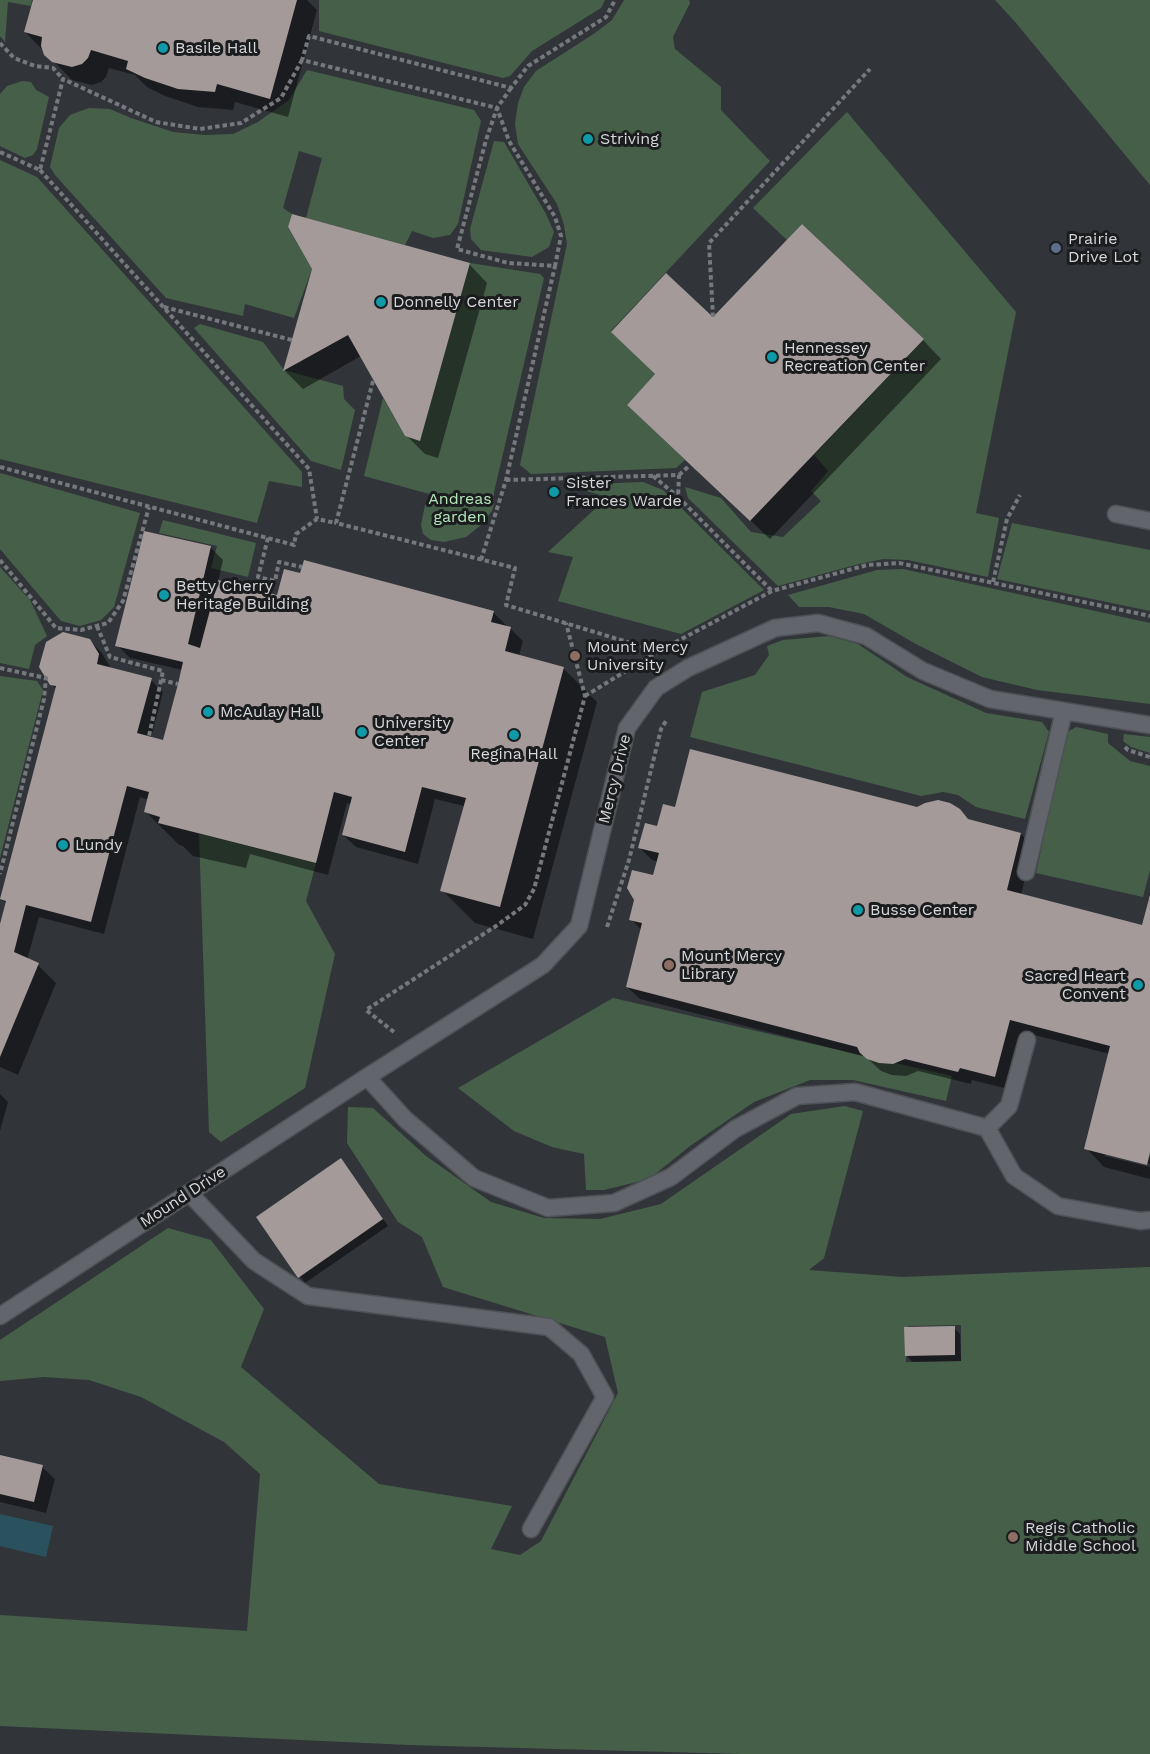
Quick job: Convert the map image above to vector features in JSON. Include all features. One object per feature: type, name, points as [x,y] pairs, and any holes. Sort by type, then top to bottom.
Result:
[{"type":"lane","points":[[1116,514],[1150,521]]},
{"type":"lane","name":"Mercy Drive","points":[[367,1077],[543,965],[579,926],[627,728],[656,688],[687,668],[775,628],[818,623],[866,636],[923,671],[990,699],[1150,725]]},
{"type":"lane","points":[[1026,872],[1064,711]]},
{"type":"lane","points":[[987,1128],[1009,1106],[1027,1040]]},
{"type":"lane","points":[[367,1077],[405,1119],[474,1178],[548,1208],[614,1203],[671,1177],[735,1129],[797,1096],[855,1092],[987,1128],[1014,1176],[1058,1206],[1140,1221],[1150,1220]]},
{"type":"lane","name":"Mound Drive","points":[[0,1316],[367,1077]]},
{"type":"lane","points":[[189,1193],[254,1261],[308,1296],[549,1327],[581,1354],[605,1397],[531,1528]]},
{"type":"path","points":[[555,266],[508,263],[457,249],[486,140],[497,108],[528,66],[606,17],[615,0]]},
{"type":"path","points":[[0,43],[14,58],[35,66],[53,68],[63,79],[156,122],[200,129],[241,123],[281,98],[302,60],[309,36],[511,88]]},
{"type":"path","points":[[302,60],[497,108]]},
{"type":"path","points":[[713,317],[709,243],[870,69]]},
{"type":"path","points":[[40,170],[63,79]]},
{"type":"path","points":[[481,561],[506,480],[561,236],[555,217],[509,141],[497,108]]},
{"type":"path","points":[[0,152],[40,170],[309,470],[317,519]]},
{"type":"path","points":[[163,307],[292,340]]},
{"type":"path","points":[[336,523],[373,381]]},
{"type":"path","points":[[678,497],[679,476],[690,465]]},
{"type":"path","points":[[0,467],[294,545],[296,534],[317,519],[515,568],[506,605],[669,654]]},
{"type":"path","points":[[653,476],[678,497],[772,591]]},
{"type":"path","points":[[506,480],[679,476]]},
{"type":"path","points":[[993,582],[1007,519],[1020,495]]},
{"type":"path","points":[[0,560],[56,628],[81,630],[108,623],[123,601],[149,507]]},
{"type":"path","points":[[268,538],[258,577],[275,581],[279,562],[302,567]]},
{"type":"path","points":[[585,696],[657,651],[772,591],[867,565],[899,563],[1150,616]]},
{"type":"path","points":[[388,1039],[396,1033],[366,1010],[496,926],[525,905],[534,889],[585,696],[566,623]]},
{"type":"path","points":[[97,626],[110,657],[164,671],[149,736]]},
{"type":"path","points":[[0,668],[46,678],[44,699],[0,874]]},
{"type":"path","points":[[161,680],[178,684]]},
{"type":"path","points":[[606,930],[629,860],[661,729],[671,712]]},
{"type":"green space","points":[[0,0],[32,0],[31,6],[8,2],[5,42],[0,36]]},
{"type":"green space","points":[[319,0],[605,0],[601,8],[532,51],[510,76],[503,78],[319,31]]},
{"type":"green space","points":[[624,0],[689,0],[690,3],[673,37],[675,49],[721,87],[721,110],[770,161],[611,331],[655,374],[627,405],[685,460],[676,468],[531,474],[520,465],[567,244],[557,204],[518,144],[515,124],[518,103],[524,87],[536,71],[612,20]]},
{"type":"green space","points":[[995,0],[1150,0],[1150,185],[1016,23]]},
{"type":"green space","points":[[307,70],[474,110],[481,121],[458,224],[450,235],[433,238],[412,231],[405,245],[306,218],[322,158],[299,151],[283,208],[292,214],[288,228],[312,269],[294,318],[245,304],[243,316],[166,298],[50,167],[59,128],[70,115],[89,108],[110,109],[173,132],[205,135],[233,134],[258,122],[289,100]]},
{"type":"green space","points":[[22,81],[31,82],[36,90],[49,97],[37,149],[33,155],[25,158],[0,146],[0,94],[7,86]]},
{"type":"green space","points":[[847,112],[1016,312],[976,513],[999,518],[988,577],[908,560],[883,559],[778,586],[688,498],[685,487],[721,498],[751,532],[783,537],[821,501],[811,491],[828,471],[814,455],[924,339],[802,224],[787,240],[753,208]]},
{"type":"green space","points":[[494,141],[504,142],[554,232],[549,247],[532,257],[481,250],[471,239],[470,229]]},
{"type":"green space","points":[[0,160],[37,177],[302,472],[302,487],[269,481],[257,523],[0,459]]},
{"type":"green space","name":"Andreas garden","points":[[470,263],[540,274],[544,278],[494,492],[492,511],[481,525],[466,537],[444,542],[431,540],[423,534],[421,525],[425,505],[433,495],[364,476],[383,398],[405,436],[420,440]]},
{"type":"green space","points":[[200,324],[263,342],[284,370],[343,386],[344,399],[355,410],[341,470],[311,461],[194,328]]},
{"type":"green space","points":[[0,473],[140,513],[114,607],[101,620],[80,626],[61,621],[0,549]]},
{"type":"green space","points":[[643,482],[663,490],[764,590],[681,634],[558,601],[573,557],[548,552],[608,497],[565,485]]},
{"type":"green space","points":[[163,520],[256,543],[248,577],[211,568],[217,546],[159,533]]},
{"type":"green space","points":[[1012,523],[1150,550],[1150,611],[997,579]]},
{"type":"green space","points":[[0,567],[30,600],[47,636],[35,645],[29,669],[0,663]]},
{"type":"green space","points":[[903,569],[1150,623],[1150,704],[1037,690],[982,677],[916,644],[864,614],[829,607],[799,607],[788,595],[877,570]]},
{"type":"green space","points":[[829,636],[858,644],[907,677],[986,713],[1042,722],[1049,732],[1025,819],[976,807],[958,795],[943,792],[921,796],[690,737],[702,692],[755,675],[769,655],[767,646],[783,640]]},
{"type":"green space","points":[[0,676],[37,681],[43,690],[0,858]]},
{"type":"green space","points":[[1076,727],[1108,734],[1108,743],[1130,761],[1150,766],[1150,870],[1143,897],[1036,873],[1066,733]]},
{"type":"green space","points":[[1124,734],[1150,737],[1150,753],[1131,747],[1123,741]]},
{"type":"green space","points":[[199,834],[316,863],[306,901],[335,954],[305,1088],[221,1142],[209,1132]]},
{"type":"green space","points":[[613,998],[952,1076],[946,1101],[853,1080],[810,1080],[754,1102],[690,1146],[649,1179],[604,1190],[586,1190],[584,1154],[552,1147],[514,1131],[458,1088]]},
{"type":"green space","points":[[845,1106],[863,1111],[824,1258],[809,1270],[902,1277],[1150,1267],[1150,1754],[742,1754],[409,1745],[0,1726],[0,1615],[247,1631],[260,1474],[224,1442],[141,1397],[89,1380],[44,1377],[0,1381],[0,1340],[168,1228],[211,1240],[264,1309],[241,1367],[379,1484],[512,1506],[491,1549],[520,1555],[541,1541],[618,1393],[605,1337],[443,1287],[422,1237],[398,1222],[347,1143],[348,1107],[373,1108],[426,1156],[491,1202],[544,1218],[600,1219],[661,1204],[791,1114]],"holes":[[[961,1325],[961,1361],[906,1362],[908,1326]]]},
{"type":"water","points":[[0,1514],[53,1526],[46,1557],[0,1546]]},
{"type":"building","name":"Basile Hall","points":[[33,0],[297,0],[270,99],[217,84],[215,92],[178,89],[126,69],[128,61],[91,50],[88,58],[82,64],[72,67],[52,62],[44,55],[41,46],[42,37],[24,32]]},
{"type":"building","name":"Donnelly Center","points":[[292,214],[470,263],[420,441],[405,436],[348,335],[283,371],[312,269],[288,227]]},
{"type":"building","name":"Hennessey Recreation Center","points":[[802,224],[924,339],[750,521],[627,405],[655,374],[611,332],[666,273],[713,317]]},
{"type":"building","points":[[144,531],[211,546],[188,644],[200,648],[218,580],[277,595],[284,569],[300,573],[304,560],[494,611],[491,622],[511,627],[505,651],[564,667],[500,907],[440,891],[466,798],[422,787],[405,852],[342,835],[352,797],[334,792],[316,863],[158,823],[160,817],[144,812],[149,792],[127,786],[91,922],[26,905],[14,952],[39,963],[0,1057],[0,924],[6,901],[0,899],[56,686],[50,685],[39,667],[46,642],[63,632],[90,639],[99,654],[97,664],[152,678],[137,733],[163,740],[183,662],[115,646]]},
{"type":"building","name":"Busse Center","points":[[690,749],[917,807],[938,800],[950,803],[960,809],[968,819],[1021,833],[1007,890],[1142,925],[1150,895],[1150,1153],[1147,1165],[1084,1149],[1110,1046],[1010,1020],[995,1077],[960,1068],[958,1072],[905,1059],[893,1064],[879,1063],[867,1059],[857,1047],[626,987],[642,923],[629,920],[634,900],[627,888],[632,870],[653,875],[659,853],[638,848],[645,823],[657,826],[663,804],[675,807]]},
{"type":"building","points":[[341,1158],[383,1219],[298,1278],[256,1217]]},
{"type":"building","points":[[955,1326],[955,1355],[905,1356],[904,1327]]},
{"type":"building","points":[[0,1455],[43,1465],[34,1502],[0,1494]]},
{"type":"place","name":"Basile Hall","points":[[163,48]]},
{"type":"place","name":"Striving","points":[[588,139]]},
{"type":"place","name":"Prairie Drive Lot","points":[[1056,248]]},
{"type":"place","name":"Donnelly Center","points":[[381,302]]},
{"type":"place","name":"Hennessey Recreation Center","points":[[772,357]]},
{"type":"place","name":"Sister Frances Warde","points":[[554,492]]},
{"type":"place","name":"Betty Cherry Heritage Building","points":[[164,595]]},
{"type":"place","name":"Mount Mercy University","points":[[575,656]]},
{"type":"place","name":"McAulay Hall","points":[[208,712]]},
{"type":"place","name":"University Center","points":[[362,732]]},
{"type":"place","name":"Regina Hall","points":[[514,735]]},
{"type":"place","name":"Lundy","points":[[63,845]]},
{"type":"place","name":"Busse Center","points":[[858,910]]},
{"type":"place","name":"Mount Mercy Library","points":[[669,965]]},
{"type":"place","name":"Sacred Heart Convent","points":[[1138,985]]},
{"type":"place","name":"Regis Catholic Middle School","points":[[1013,1537]]}]
